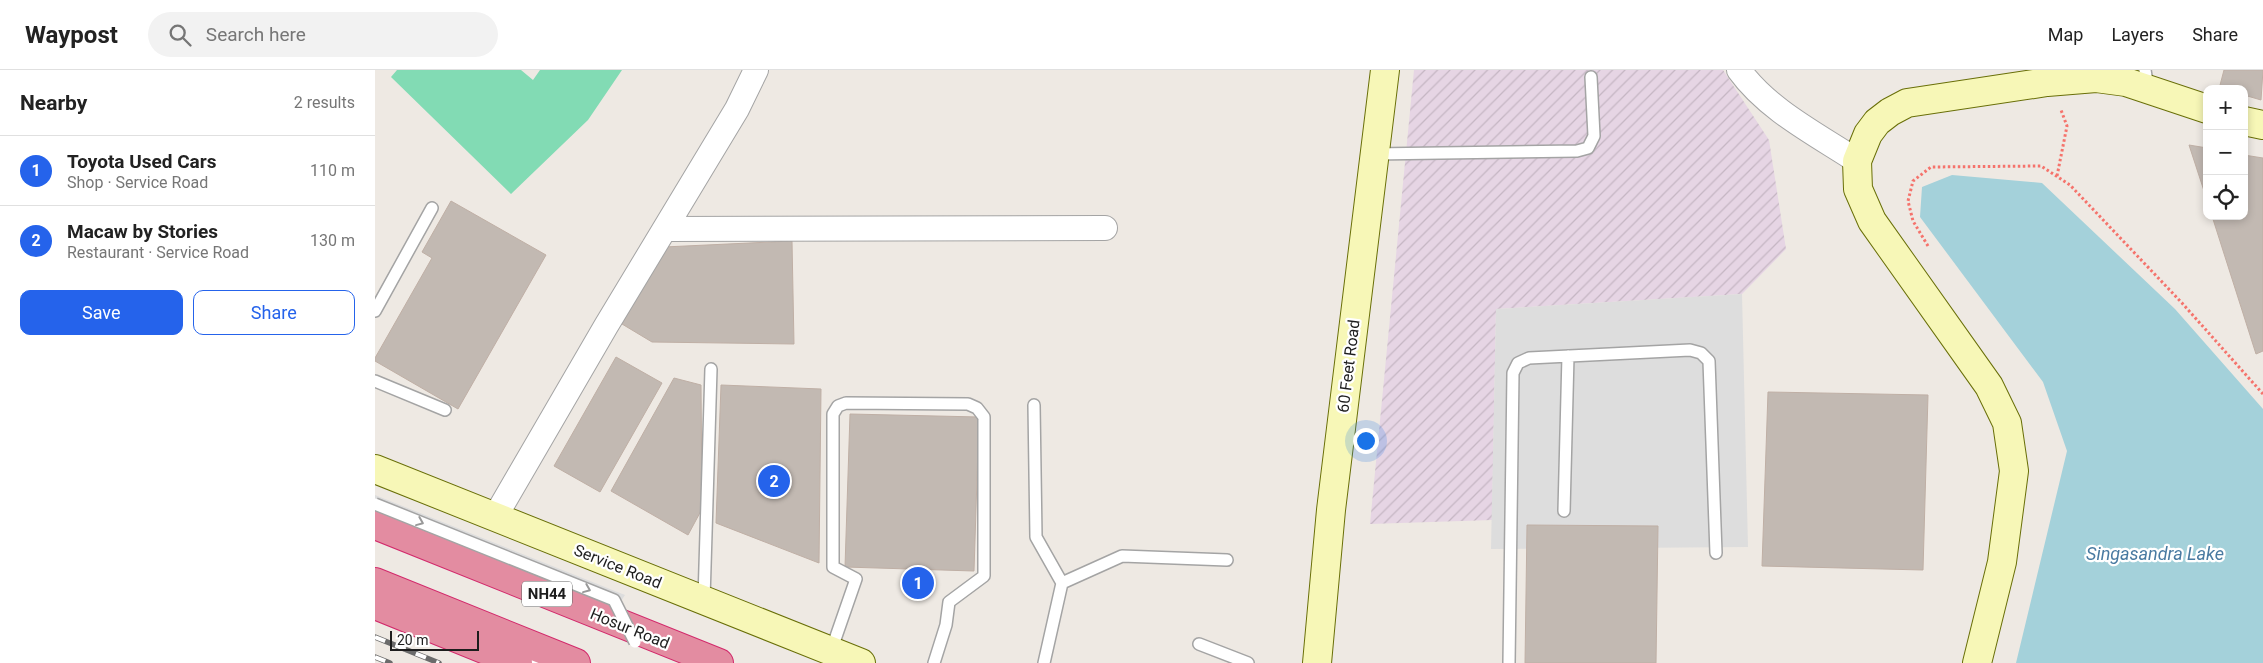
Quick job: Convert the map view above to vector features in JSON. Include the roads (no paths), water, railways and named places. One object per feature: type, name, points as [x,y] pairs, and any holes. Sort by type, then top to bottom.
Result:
[{"type":"highway","name":"Hosur Road","points":[[375,525],[719,663]]},
{"type":"highway","points":[[375,538],[688,663]]},
{"type":"highway","points":[[375,582],[575,663]]},
{"type":"highway","points":[[375,606],[518,663]]},
{"type":"street","points":[[495,516],[737,109],[756,70]]},
{"type":"street","name":"60 Feet Road","points":[[1317,663],[1331,510],[1385,70]]},
{"type":"street","points":[[1739,70],[1762,96],[1787,115],[1857,161]]},
{"type":"street","points":[[1977,663],[2002,562],[2014,471],[2007,423],[1989,386],[1872,221],[1859,189],[1857,161],[1868,134],[1877,122],[1907,103],[2096,74],[2126,82],[2147,80],[2203,108]]},
{"type":"street","points":[[2248,122],[2263,125]]},
{"type":"street","points":[[665,229],[1105,228]]},
{"type":"street","name":"Service Road","points":[[375,469],[861,663]]},
{"type":"lane","points":[[1374,154],[1577,151],[1588,148],[1594,136],[1591,77]]},
{"type":"lane","points":[[375,311],[431,208]]},
{"type":"lane","points":[[1509,663],[1513,373],[1518,363],[1529,358],[1690,350],[1701,353],[1709,361],[1716,552]]},
{"type":"lane","points":[[1564,511],[1568,356]]},
{"type":"lane","points":[[703,600],[711,369]]},
{"type":"lane","points":[[375,381],[445,410]]},
{"type":"lane","points":[[831,651],[856,579],[833,567],[833,414],[838,406],[847,403],[968,404],[977,408],[984,417],[983,576],[949,602],[946,625],[934,663]]},
{"type":"lane","points":[[1035,404],[1036,537],[1062,583],[1044,663]]},
{"type":"lane","points":[[375,504],[614,600],[635,642]]},
{"type":"lane","points":[[1062,583],[1122,556],[1227,560]]},
{"type":"lane","points":[[375,599],[539,663]]},
{"type":"lane","points":[[1199,644],[1248,663]]},
{"type":"water","name":"Singasandra Lake","points":[[1952,175],[2042,183],[2175,309],[2263,409],[2263,663],[2016,663],[2067,451],[2043,382],[1920,217],[1922,187]]},
{"type":"railway","points":[[375,637],[439,663]]},
{"type":"railway","points":[[375,657],[390,663]]},
{"type":"place","name":"Macaw by Stories","points":[[774,481]]},
{"type":"place","name":"Toyota Used Cars","points":[[918,583]]}]
